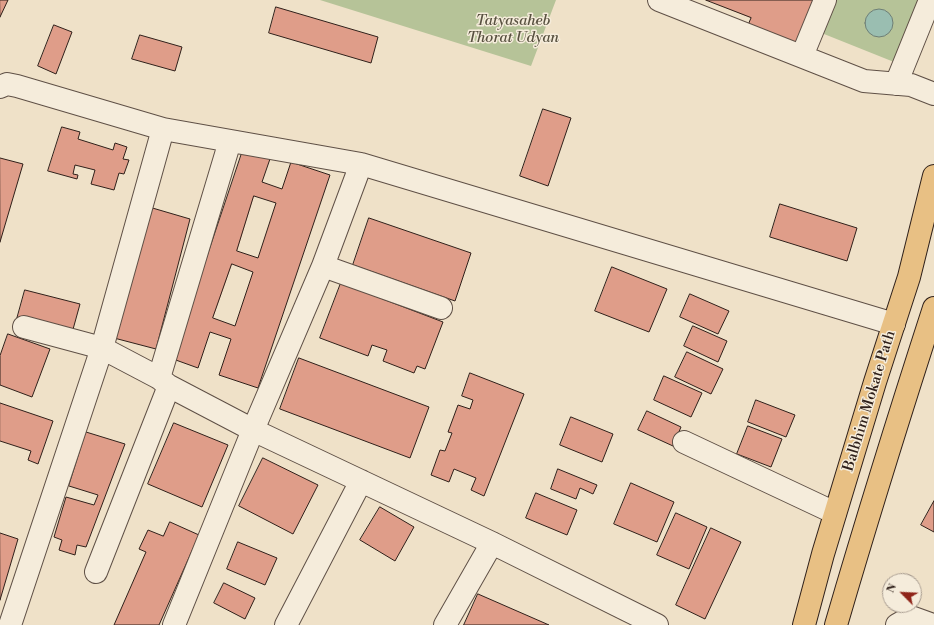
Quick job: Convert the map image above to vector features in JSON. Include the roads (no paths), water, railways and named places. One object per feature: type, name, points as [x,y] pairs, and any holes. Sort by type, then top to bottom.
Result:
[{"type":"main road","name":"Balbhim Mokate Path","points":[[804,625],[835,513],[909,277],[934,176]]},
{"type":"main road","points":[[836,625],[902,406],[934,308]]},
{"type":"street","points":[[659,0],[864,81],[910,85],[934,94]]},
{"type":"street","points":[[802,56],[825,0]]},
{"type":"street","points":[[896,84],[930,0]]},
{"type":"street","points":[[0,87],[7,84],[17,86],[163,129],[361,164],[894,324]]},
{"type":"street","points":[[10,625],[102,348],[163,129]]},
{"type":"street","points":[[96,572],[164,382],[230,141]]},
{"type":"street","points":[[174,625],[253,430],[323,266],[361,164]]},
{"type":"street","points":[[323,266],[441,308]]},
{"type":"street","points":[[24,327],[102,348],[253,430],[492,543],[657,625]]},
{"type":"street","points":[[684,442],[835,513]]},
{"type":"street","points":[[286,625],[361,481]]},
{"type":"street","points":[[445,625],[492,543]]},
{"type":"street","points":[[897,625],[911,617],[933,625]]},
{"type":"water","points":[[879,9],[889,13],[893,23],[889,33],[879,37],[869,33],[865,23],[869,13]]},
{"type":"park label","name":"Tatyasaheb Thorat Udyan","points":[[513,30]]}]
